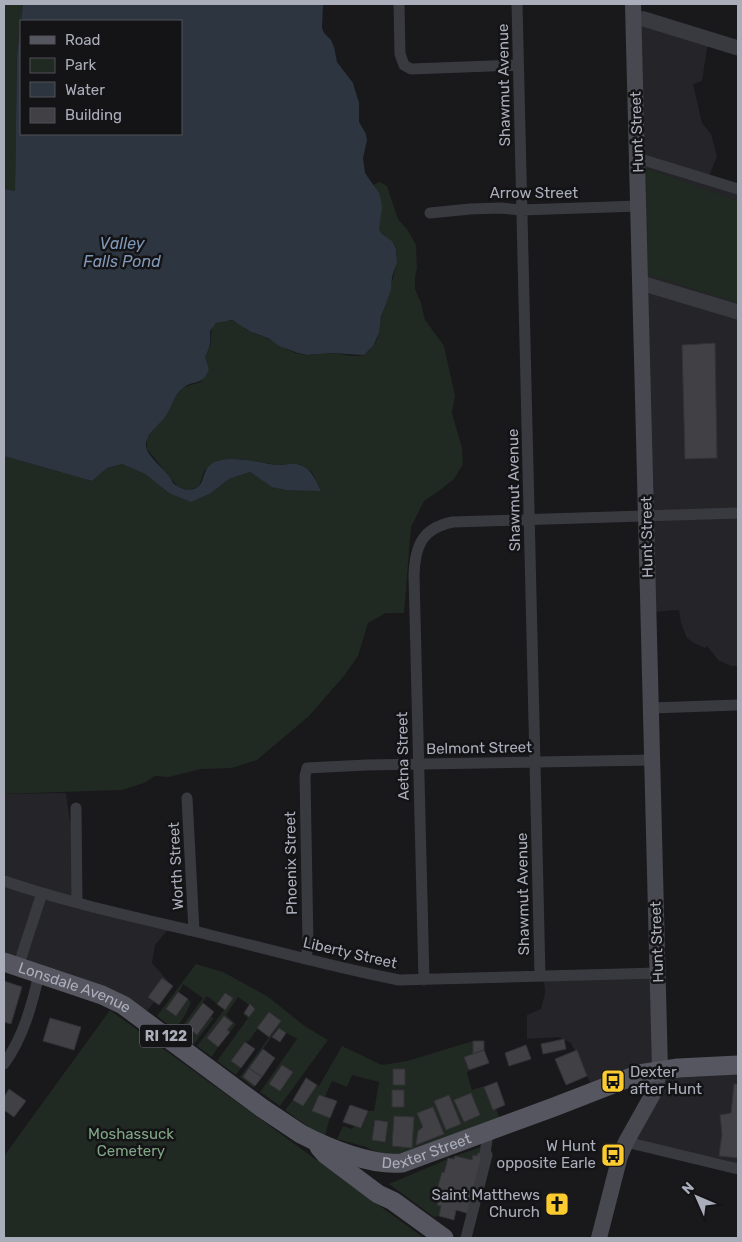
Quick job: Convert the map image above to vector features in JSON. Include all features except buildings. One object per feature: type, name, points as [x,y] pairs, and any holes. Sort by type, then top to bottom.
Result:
[{"type":"main road","name":"Hunt Street","points":[[599,1238],[620,1156],[654,1092],[660,1070],[633,11]]},
{"type":"main road","name":"Lonsdale Avenue","points":[[11,964],[102,995],[124,1005],[262,1108],[313,1140],[371,1160],[376,1175],[393,1201]]},
{"type":"main road","name":"Dexter Street","points":[[371,1160],[394,1164],[402,1163],[639,1074],[696,1066],[738,1065]]},
{"type":"main road","name":"Lonsdale Avenue","points":[[313,1140],[326,1155],[378,1194],[393,1201],[444,1238]]},
{"type":"street","points":[[399,4],[400,54],[404,65],[411,69],[518,65]]},
{"type":"street","name":"Shawmut Avenue","points":[[517,4],[540,975]]},
{"type":"street","points":[[633,11],[644,19],[738,48]]},
{"type":"street","points":[[637,158],[738,189]]},
{"type":"street","name":"Arrow Street","points":[[430,214],[470,209],[501,208],[521,210],[639,206]]},
{"type":"street","points":[[641,283],[738,312]]},
{"type":"street","points":[[529,519],[738,513]]},
{"type":"street","name":"Aetna Street","points":[[424,980],[418,765],[415,557],[417,548],[427,535],[442,524],[529,519]]},
{"type":"street","points":[[651,708],[738,705]]},
{"type":"street","name":"Belmont Street","points":[[307,768],[366,764],[418,765],[652,760]]},
{"type":"street","name":"Phoenix Street","points":[[306,958],[308,944],[304,776],[307,768]]},
{"type":"street","name":"Worth Street","points":[[188,798],[194,931]]},
{"type":"street","points":[[76,808],[77,902]]},
{"type":"street","name":"Liberty Street","points":[[4,881],[77,902],[358,972],[391,978],[424,980],[540,975],[658,973]]},
{"type":"street","points":[[11,964],[42,893]]},
{"type":"street","points":[[4,1064],[23,1029],[39,974]]},
{"type":"street","points":[[466,1238],[487,1154],[485,1154],[488,1132]]},
{"type":"street","points":[[626,1142],[738,1169]]},
{"type":"shaded area","points":[[640,23],[708,42],[702,81],[693,84],[702,123],[711,134],[717,156],[708,179],[738,191],[738,666],[732,666],[719,661],[707,646],[705,648],[687,638],[681,623],[679,610],[651,612]]},
{"type":"shaded area","points":[[66,793],[70,822],[77,827],[80,901],[171,926],[155,945],[152,963],[169,982],[141,1018],[4,966],[4,794]]},
{"type":"shaded area","points":[[660,977],[660,1072],[738,1069],[738,1173],[628,1147],[657,1080],[595,1093],[571,1043],[559,1037],[527,1039],[527,1015],[541,1009],[545,993],[544,980]]},
{"type":"green space","points":[[4,4],[23,4],[17,56],[15,192],[4,189]]},
{"type":"green space","points":[[646,168],[738,201],[738,303],[648,275]]},
{"type":"green space","points":[[380,182],[387,186],[398,219],[407,229],[416,245],[417,268],[415,289],[425,320],[444,346],[455,396],[452,413],[462,448],[463,464],[454,479],[424,501],[411,527],[404,613],[386,613],[368,623],[358,656],[344,676],[309,716],[257,760],[232,768],[201,769],[169,777],[155,776],[144,783],[122,790],[4,794],[4,456],[92,481],[107,468],[122,464],[145,474],[169,493],[211,493],[229,479],[250,472],[273,487],[321,491],[312,472],[299,464],[278,465],[240,459],[217,461],[204,471],[199,487],[189,490],[178,487],[147,449],[147,439],[178,393],[184,387],[201,382],[208,373],[205,357],[210,344],[211,333],[216,323],[228,320],[235,322],[286,349],[301,354],[329,353],[359,356],[365,354],[370,349],[378,335],[397,255],[393,243],[379,230],[381,207],[379,197],[373,185]]},
{"type":"green space","points":[[196,964],[223,972],[267,996],[306,1027],[328,1040],[280,1106],[260,1092],[297,1039],[278,1028],[243,1077],[255,1086],[254,1088],[240,1077],[281,1021],[269,1012],[249,1041],[245,1042],[231,1061],[241,1068],[236,1075],[217,1061],[248,1018],[243,1014],[249,1005],[238,997],[226,1015],[236,1024],[230,1032],[227,1030],[233,1023],[224,1016],[207,1038],[218,1047],[212,1057],[197,1046],[233,998],[225,993],[217,1004],[207,996],[186,1026],[197,1034],[211,1017],[214,1018],[194,1044],[178,1032],[203,998],[183,984],[179,992],[191,1002],[179,1023],[174,1029],[157,1016]]},
{"type":"green space","name":"Moshassuck Cemetery","points":[[110,1010],[424,1238],[4,1238],[4,1156]]},
{"type":"green space","points":[[473,1041],[473,1054],[464,1057],[469,1070],[467,1073],[472,1090],[484,1086],[500,1119],[405,1154],[377,1153],[366,1147],[337,1139],[343,1126],[352,1129],[354,1126],[362,1128],[368,1111],[374,1111],[379,1082],[352,1075],[347,1087],[332,1081],[325,1097],[319,1095],[313,1111],[330,1118],[325,1135],[310,1128],[285,1110],[293,1100],[303,1106],[317,1085],[319,1086],[342,1046],[382,1065],[407,1061]]},
{"type":"green space","points":[[486,1145],[470,1214],[457,1210],[454,1220],[439,1216],[434,1217],[389,1184],[455,1156]]},
{"type":"water","name":"Valley Falls Pond","points":[[23,4],[323,4],[322,28],[331,40],[337,62],[353,83],[359,103],[359,122],[366,134],[367,140],[363,158],[365,173],[379,193],[381,200],[382,208],[379,230],[392,241],[396,249],[397,262],[392,277],[391,290],[381,317],[379,333],[373,346],[364,355],[331,353],[307,355],[279,346],[268,338],[251,332],[232,320],[216,323],[210,331],[210,345],[205,357],[209,368],[206,376],[180,391],[165,417],[150,434],[146,442],[147,451],[150,455],[168,474],[173,483],[183,489],[191,490],[198,487],[206,470],[213,463],[220,460],[236,459],[278,465],[298,464],[311,472],[321,491],[286,490],[272,487],[250,472],[229,479],[211,493],[191,502],[169,493],[145,474],[122,464],[107,468],[92,481],[4,456],[4,189],[15,191],[17,56],[20,30],[20,135],[182,135],[182,20],[21,20]]},
{"type":"place","name":"Dexter after Hunt","points":[[613,1081]]},
{"type":"place","name":"W Hunt opposite Earle","points":[[613,1155]]},
{"type":"place","name":"Saint Matthews Church","points":[[557,1204]]}]
